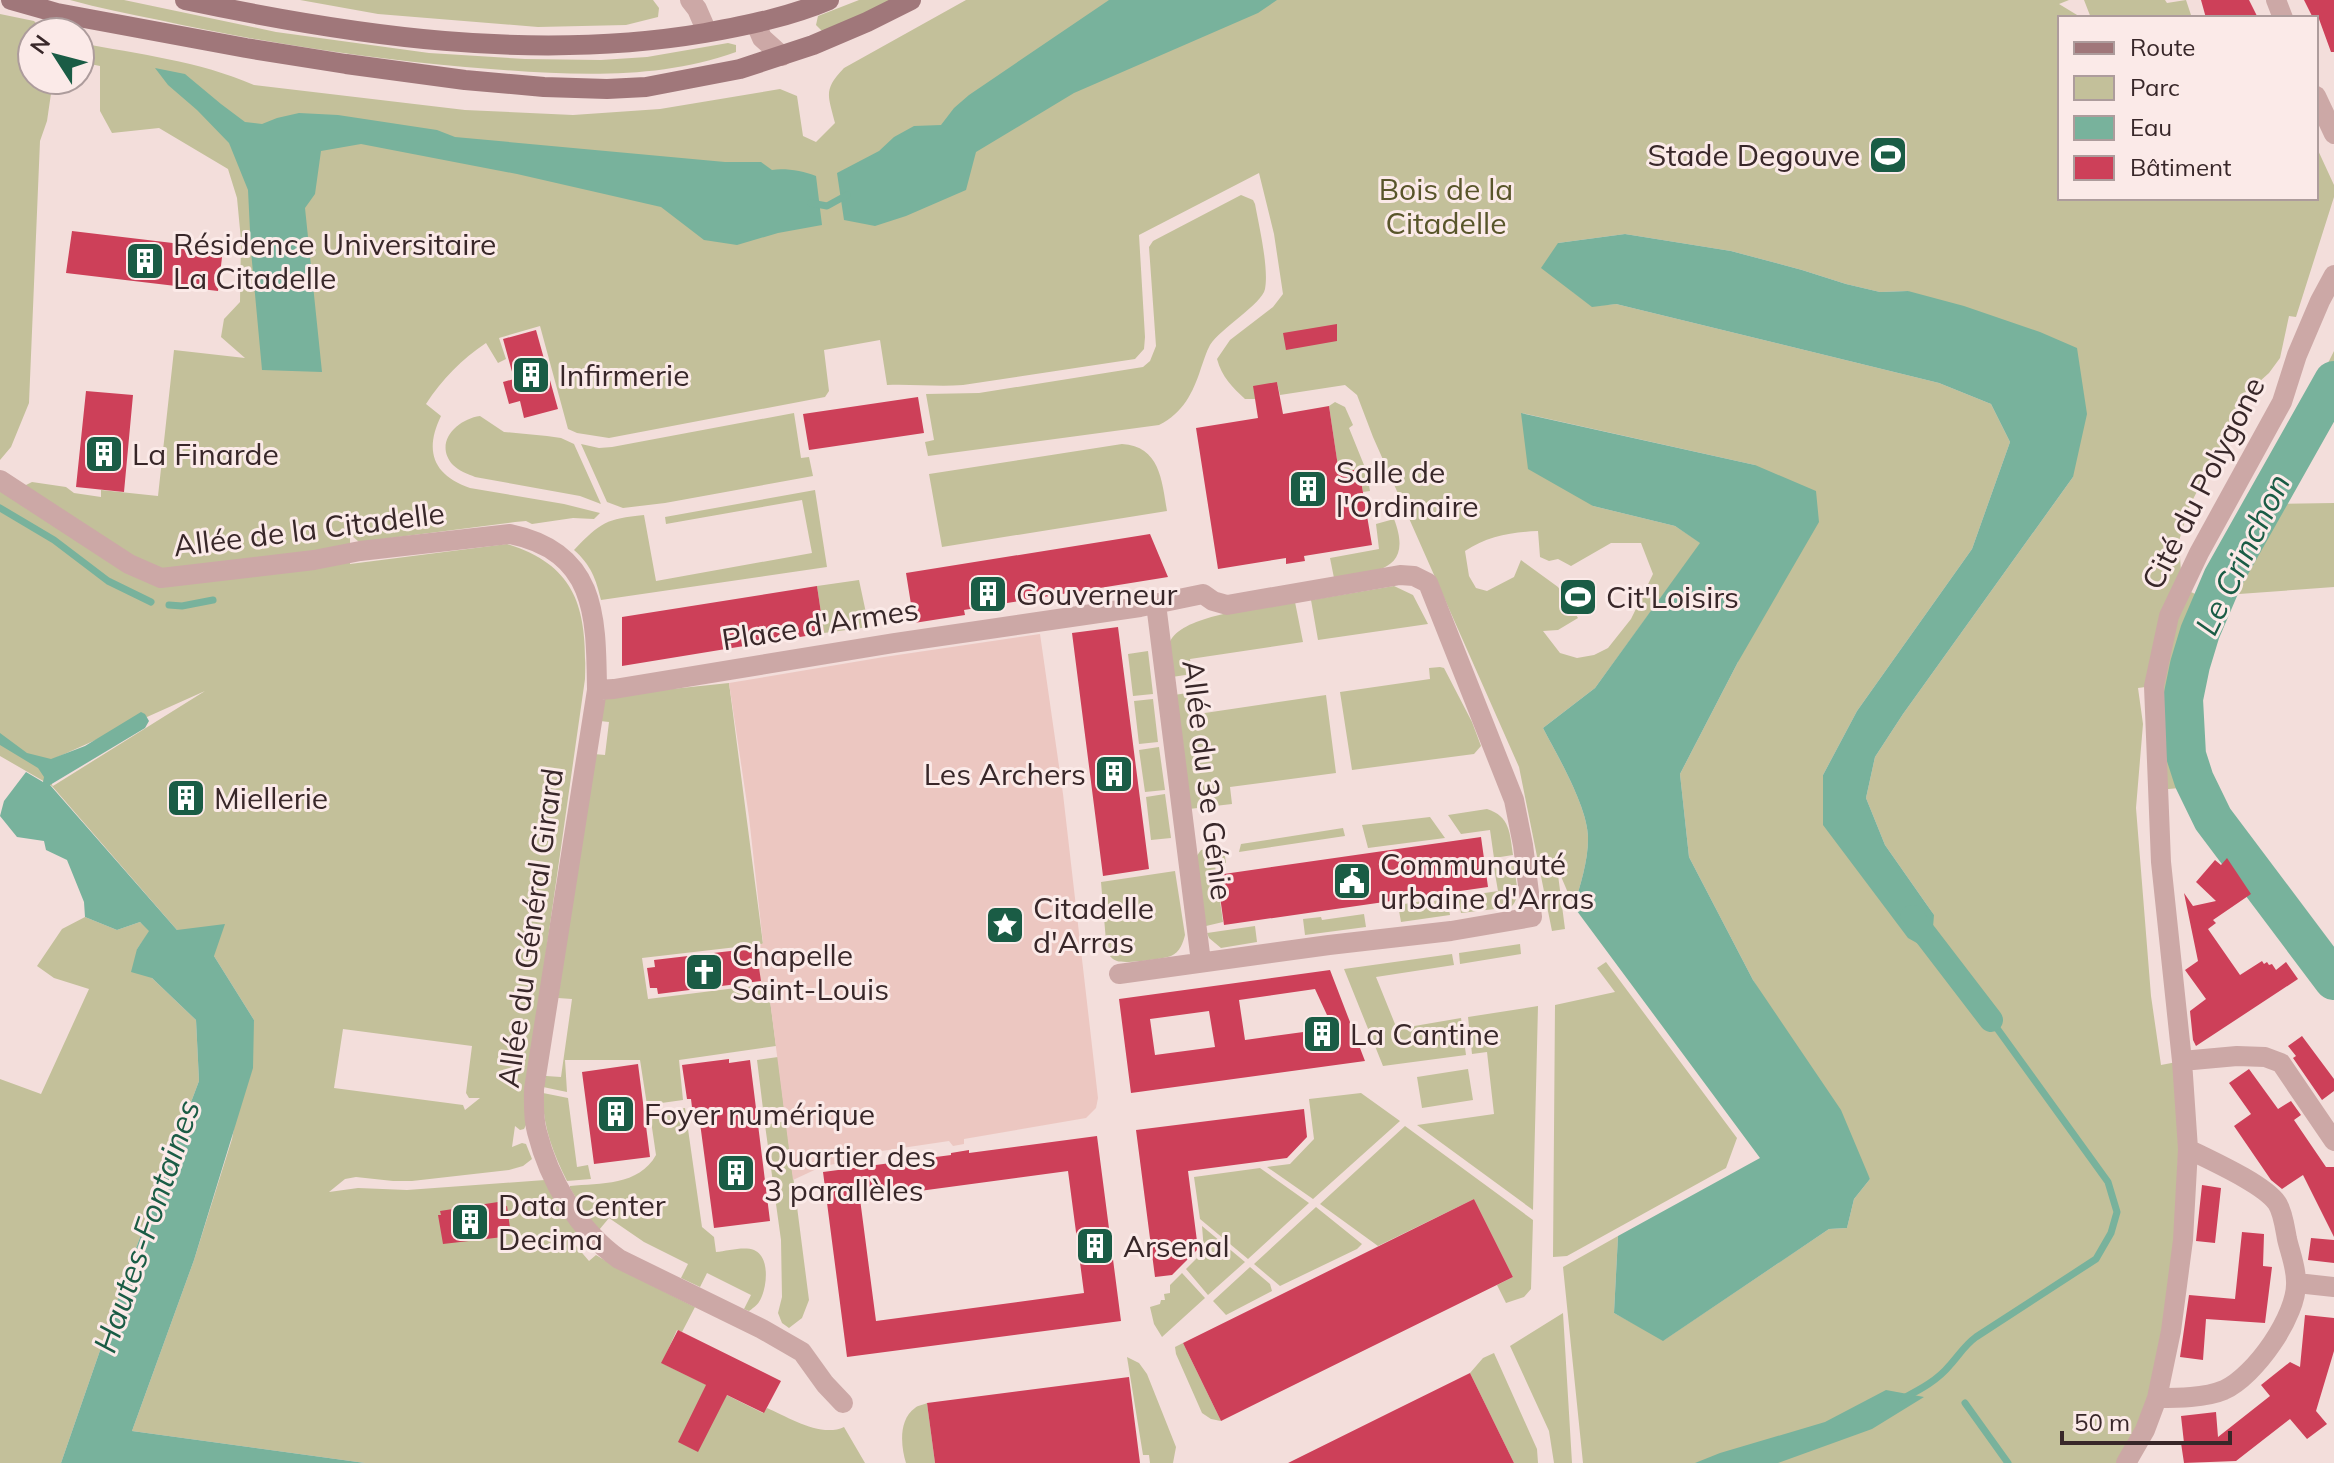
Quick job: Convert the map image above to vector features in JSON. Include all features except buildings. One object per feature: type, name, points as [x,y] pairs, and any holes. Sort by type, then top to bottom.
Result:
[{"type":"main road","points":[[11,0],[57,13],[246,48],[450,78],[544,87],[607,89],[646,87],[722,74],[782,56],[867,22],[911,0]]},
{"type":"main road","points":[[185,0],[303,24],[433,40],[560,46],[620,44],[756,24],[829,0]]},
{"type":"street","points":[[690,0],[707,32]]},
{"type":"street","points":[[756,24],[762,38],[782,56]]},
{"type":"street","points":[[2318,100],[2334,134]]},
{"type":"street","name":"Cité du Polygone","points":[[2126,1463],[2145,1430],[2157,1398],[2171,1331],[2183,1240],[2188,1149],[2161,862],[2154,686],[2169,616],[2199,553],[2282,402],[2301,345],[2334,275]]},
{"type":"street","name":"Allée de la Citadelle","points":[[0,480],[129,564],[161,578],[510,534],[534,540],[562,558]]},
{"type":"street","name":"Allée du Général Girard","points":[[562,558],[581,580],[592,608],[597,690],[534,1089],[536,1130],[546,1159],[573,1211],[602,1246],[619,1259],[802,1352],[843,1403]]},
{"type":"street","name":"Place d'Armes","points":[[597,690],[1156,604],[1203,594],[1227,605],[1400,575],[1414,576],[1428,583],[1514,800],[1522,834],[1532,917],[1451,931],[1201,962]]},
{"type":"street","name":"Allée du 3e Génie","points":[[1156,604],[1201,962]]},
{"type":"street","points":[[1119,974],[1201,962]]},
{"type":"street","points":[[2182,1061],[2237,1056],[2265,1057],[2281,1063],[2334,1141]]},
{"type":"street","points":[[2157,1398],[2186,1398],[2224,1390],[2253,1368],[2272,1345],[2289,1312],[2297,1283],[2277,1203],[2260,1188],[2188,1149]]},
{"type":"street","points":[[2297,1283],[2334,1287]]},
{"type":"green space","points":[[70,0],[124,0],[276,32],[429,53],[601,60],[647,57],[728,43],[736,45],[736,52],[670,68],[602,74],[465,67],[273,42]]},
{"type":"green space","points":[[300,0],[653,0],[659,8],[658,17],[626,25],[538,27],[378,14]]},
{"type":"green space","points":[[859,0],[892,0],[823,32],[816,25],[818,16]]},
{"type":"green space","name":"Bois de la Citadelle","points":[[966,0],[2069,0],[2059,4],[2079,16],[2058,16],[2058,200],[2318,200],[2318,150],[2334,185],[2334,197],[2296,317],[2289,316],[2280,358],[2249,391],[2190,505],[2179,541],[2182,588],[2202,597],[2334,351],[2334,400],[2273,504],[2334,503],[2334,587],[2225,595],[2192,685],[2189,750],[2192,765],[2215,814],[2308,941],[2334,971],[2334,990],[2291,941],[2202,812],[2190,787],[2158,790],[2153,686],[2138,688],[2143,724],[2136,808],[2151,996],[2161,1065],[2182,1061],[2171,1331],[2126,1463],[1583,1463],[1563,1267],[1618,1236],[1614,1313],[1664,1340],[1829,1229],[1847,1228],[1854,1199],[1870,1179],[1753,980],[1689,857],[1680,774],[1738,662],[1755,465],[1522,413],[1593,506],[1675,526],[1701,543],[1595,688],[1543,728],[1578,798],[1588,839],[1574,907],[1557,867],[1565,929],[1552,931],[1519,767],[1357,395],[1345,385],[1280,395],[1277,382],[1255,399],[1245,399],[1228,381],[1219,365],[1217,359],[1230,340],[1273,307],[1283,294],[1274,234],[1259,173],[1139,235],[1145,337],[1144,349],[1135,359],[963,385],[887,385],[880,340],[824,350],[829,391],[825,397],[609,438],[568,429],[540,326],[499,338],[506,359],[498,363],[486,343],[453,370],[426,404],[441,416],[433,440],[435,460],[440,469],[457,483],[470,488],[600,513],[594,519],[573,518],[532,524],[515,522],[359,542],[350,534],[350,564],[507,544],[531,553],[550,565],[574,595],[584,633],[585,679],[528,1079],[526,1125],[520,1130],[515,1126],[512,1147],[526,1144],[532,1159],[523,1166],[509,1170],[412,1181],[356,1177],[345,1179],[329,1192],[545,1180],[579,1234],[571,1240],[589,1261],[596,1255],[695,1307],[682,1332],[677,1330],[662,1363],[763,1413],[767,1408],[825,1430],[844,1427],[865,1463],[365,1463],[132,1431],[194,1260],[232,1139],[254,1020],[214,956],[177,930],[52,786],[0,756],[0,480],[16,490],[32,482],[101,497],[101,490],[158,496],[174,350],[245,358],[221,337],[224,319],[240,302],[241,240],[237,198],[228,169],[159,128],[112,133],[100,111],[100,66],[96,65],[96,46],[190,64],[254,85],[465,110],[573,115],[660,109],[780,89],[797,96],[803,136],[816,142],[835,123],[830,106],[830,88],[844,68]],"holes":[[[1625,234],[1731,251],[1880,292],[1908,291],[2073,477],[1875,757],[1866,798],[1885,845],[1934,915],[1823,775],[1857,711],[1972,549],[2010,442],[1991,404],[1939,383],[1616,304],[1592,306],[1573,292],[1558,243]],[[1538,531],[1540,557],[1549,561],[1558,559],[1571,566],[1611,543],[1641,543],[1653,574],[1631,619],[1608,648],[1577,658],[1560,653],[1543,631],[1558,630],[1578,618],[1558,587],[1521,560],[1514,577],[1487,591],[1476,588],[1469,576],[1465,551],[1491,538]],[[205,691],[53,786],[51,760]],[[343,1029],[472,1046],[466,1093],[469,1098],[480,1098],[465,1110],[463,1105],[334,1088]]]},
{"type":"green space","points":[[2084,0],[2165,0],[2167,3],[2186,0],[2191,16],[2090,16]]},
{"type":"green space","points":[[0,14],[16,17],[16,96],[51,96],[40,141],[29,403],[11,447],[0,460]]},
{"type":"green space","points":[[1241,195],[1255,204],[1265,259],[1265,289],[1257,302],[1210,345],[1191,394],[1175,415],[1159,425],[928,456],[925,442],[934,440],[926,394],[979,393],[1143,367],[1150,361],[1156,346],[1149,247],[1153,241]]},
{"type":"green space","points":[[1335,402],[1345,407],[1353,425],[1349,428],[1366,470],[1370,491],[1363,492],[1359,469],[1339,473],[1329,406]]},
{"type":"green space","points":[[794,413],[801,458],[809,457],[813,476],[665,503],[623,508],[607,502],[581,444],[612,447]]},
{"type":"green space","points":[[480,416],[504,432],[561,438],[574,444],[601,504],[580,496],[475,477],[455,467],[447,457],[450,433],[463,422]]},
{"type":"green space","points":[[1122,444],[1135,446],[1152,458],[1161,477],[1167,511],[942,547],[929,474]]},
{"type":"green space","points":[[815,490],[827,567],[601,600],[592,573],[574,550],[605,524],[644,515],[656,581],[812,553],[802,500],[666,524],[665,517]]},
{"type":"green space","points":[[1394,519],[1399,550],[1394,560],[1375,571],[1334,578],[1330,558],[1379,549],[1376,524]]},
{"type":"green space","points":[[859,580],[869,627],[824,633],[817,586]]},
{"type":"green space","points":[[1394,586],[1413,595],[1428,624],[1318,640],[1311,600]]},
{"type":"green space","points":[[1295,602],[1303,642],[1190,659],[1192,674],[1172,677],[1169,646],[1174,635],[1187,626],[1224,614]]},
{"type":"green space","points":[[1148,651],[1153,694],[1133,696],[1128,654]]},
{"type":"green space","points":[[1429,668],[1444,668],[1481,746],[1474,754],[1352,770],[1340,692],[1430,679]]},
{"type":"green space","points":[[729,683],[763,944],[642,958],[648,999],[768,984],[776,1046],[679,1060],[683,1100],[647,1105],[640,1060],[565,1060],[567,1092],[543,1087],[546,1076],[561,1077],[572,999],[558,998],[594,754],[605,755],[609,722],[600,721],[605,696]]},
{"type":"green space","points":[[1194,692],[1198,714],[1326,695],[1336,773],[1230,787],[1232,804],[1189,809],[1174,695]]},
{"type":"green space","points":[[1153,699],[1158,742],[1139,744],[1134,701]]},
{"type":"green space","points":[[1159,747],[1165,790],[1145,792],[1139,750]]},
{"type":"green space","points":[[1165,794],[1171,838],[1151,840],[1146,797]]},
{"type":"green space","points":[[1487,809],[1505,821],[1513,855],[1494,858],[1490,830],[1461,834],[1448,815]]},
{"type":"green space","points":[[1430,817],[1445,838],[1368,848],[1362,825]]},
{"type":"green space","points":[[1343,828],[1345,836],[1239,852],[1241,844]]},
{"type":"green space","points":[[1220,847],[1224,850],[1226,863],[1215,865],[1223,922],[1206,926],[1196,857],[1201,850]]},
{"type":"green space","points":[[1514,866],[1517,893],[1511,907],[1461,913],[1458,897],[1498,891],[1494,868]]},
{"type":"green space","points":[[1175,871],[1185,935],[1179,950],[1171,956],[1152,960],[1122,962],[1113,959],[1107,953],[1101,882]]},
{"type":"green space","points":[[1447,898],[1450,915],[1401,922],[1398,905],[1423,901],[1424,908],[1435,906],[1434,901]]},
{"type":"green space","points":[[1364,914],[1366,927],[1305,935],[1303,919],[1321,917],[1322,920]]},
{"type":"green space","points":[[85,917],[117,930],[140,922],[150,931],[137,949],[152,978],[196,1020],[199,1081],[130,1264],[61,1463],[0,1463],[0,1079],[41,1094],[89,989],[54,978],[37,966],[62,929]]},
{"type":"green space","points":[[1255,926],[1257,942],[1221,948],[1207,933]]},
{"type":"green space","points":[[1520,944],[1521,954],[1460,964],[1459,953]]},
{"type":"green space","points":[[1452,954],[1454,965],[1376,977],[1397,1029],[1461,1018],[1466,1055],[1383,1066],[1344,969]]},
{"type":"green space","points":[[1606,962],[1737,1138],[1726,1168],[1567,1256],[1553,1257],[1555,1005],[1615,992],[1597,968]]},
{"type":"green space","points":[[1538,1006],[1533,1210],[1417,1125],[1494,1114],[1487,1052],[1472,1054],[1468,1017]]},
{"type":"green space","points":[[778,1057],[784,1107],[763,1109],[757,1060]]},
{"type":"green space","points":[[1468,1069],[1473,1100],[1422,1108],[1417,1077]]},
{"type":"green space","points":[[543,1093],[568,1098],[577,1167],[588,1165],[591,1179],[567,1181],[549,1138]]},
{"type":"green space","points":[[1361,1093],[1400,1121],[1313,1199],[1267,1167],[1290,1164],[1314,1139],[1309,1099]]},
{"type":"green space","points":[[685,1108],[702,1227],[714,1237],[716,1252],[750,1249],[763,1259],[766,1274],[764,1290],[759,1302],[749,1311],[744,1309],[751,1295],[707,1273],[700,1287],[681,1278],[688,1264],[644,1242],[609,1218],[599,1230],[590,1222],[570,1188],[618,1181],[640,1172],[656,1155],[650,1114]]},
{"type":"green space","points":[[786,1121],[809,1300],[802,1318],[789,1328],[782,1323],[778,1313],[782,1297],[781,1240],[765,1125]]},
{"type":"green space","points":[[1405,1126],[1533,1220],[1531,1289],[1524,1297],[1506,1303],[1497,1285],[1513,1277],[1474,1199],[1378,1246],[1320,1204]]},
{"type":"green space","points":[[1260,1168],[1309,1203],[1248,1259],[1200,1219],[1194,1177]]},
{"type":"green space","points":[[1316,1207],[1362,1244],[1280,1286],[1254,1264]]},
{"type":"green space","points":[[1202,1226],[1245,1262],[1208,1295],[1186,1269],[1204,1251]]},
{"type":"green space","points":[[1250,1267],[1270,1284],[1272,1291],[1226,1315],[1213,1301]]},
{"type":"green space","points":[[1182,1273],[1205,1298],[1162,1337],[1154,1324],[1150,1307],[1165,1300],[1164,1294],[1170,1293],[1170,1285]]},
{"type":"green space","points":[[1563,1313],[1572,1463],[1554,1463],[1549,1431],[1510,1346]]},
{"type":"green space","points":[[1183,1343],[1221,1421],[1202,1413],[1176,1354],[1175,1347]]},
{"type":"green space","points":[[1494,1353],[1537,1449],[1538,1463],[1514,1463],[1470,1373],[1483,1358]]},
{"type":"green space","points":[[1127,1357],[1139,1363],[1147,1374],[1176,1447],[1173,1463],[1150,1463],[1149,1455],[1143,1455]]},
{"type":"green space","points":[[927,1403],[935,1463],[906,1463],[903,1426],[916,1407]]},
{"type":"shaded area","points":[[1040,634],[1063,794],[1098,1098],[1096,1108],[1086,1118],[964,1139],[964,1144],[953,1146],[949,1141],[868,1153],[856,1150],[847,1162],[823,1166],[793,1180],[768,985],[761,982],[756,959],[757,947],[763,943],[749,817],[729,683]]},
{"type":"water","points":[[1109,0],[1277,0],[1258,13],[1074,93],[976,152],[966,190],[875,226],[844,220],[837,173],[879,151],[894,137],[914,126],[941,125],[969,95]]},
{"type":"water","points":[[155,68],[185,74],[245,122],[262,124],[299,113],[338,115],[437,130],[455,137],[725,162],[761,162],[772,170],[794,170],[816,176],[822,225],[737,245],[704,240],[661,207],[517,174],[361,144],[321,151],[315,194],[305,208],[322,372],[262,370],[248,190],[229,143],[168,85]]},
{"type":"water","points":[[1625,234],[1731,251],[1880,292],[1908,291],[1964,306],[2077,348],[2087,414],[2073,477],[1875,757],[1866,798],[1885,845],[1934,915],[1931,951],[1908,938],[1823,825],[1823,775],[1857,711],[1972,549],[2010,442],[1991,404],[1939,383],[1616,304],[1592,307],[1541,268],[1558,243]]},
{"type":"water","points":[[1521,413],[1755,465],[1816,491],[1819,522],[1738,662],[1680,774],[1689,857],[1753,980],[1841,1110],[1870,1179],[1854,1199],[1847,1228],[1829,1229],[1663,1341],[1614,1313],[1618,1236],[1760,1158],[1574,907],[1587,856],[1587,827],[1571,782],[1543,728],[1595,688],[1700,543],[1675,526],[1593,506],[1528,469]]},
{"type":"water","name":"Hautes-Fontaines","points":[[141,712],[149,721],[145,728],[50,785],[177,930],[225,924],[214,956],[254,1020],[253,1068],[194,1260],[132,1431],[365,1463],[61,1463],[130,1264],[199,1081],[196,1020],[152,978],[131,972],[137,949],[149,931],[140,922],[117,930],[85,917],[84,902],[67,860],[46,850],[44,841],[17,837],[0,816],[4,801],[26,772],[43,782],[44,777],[38,768],[0,745],[0,733],[27,753],[51,759],[85,746]]},
{"type":"water","points":[[1886,1390],[1924,1397],[1872,1429],[1778,1463],[1695,1463],[1825,1422]]},
{"type":"waterway","points":[[811,203],[827,206],[847,195]]},
{"type":"waterway","name":"Le Crinchon","points":[[2334,381],[2223,578],[2200,632],[2183,699],[2186,755],[2213,819],[2334,980]]},
{"type":"waterway","points":[[0,508],[54,540],[108,581],[151,602]]},
{"type":"waterway","points":[[169,605],[182,606],[213,600]]},
{"type":"waterway","points":[[1912,917],[1991,1020]]},
{"type":"waterway","points":[[1902,1399],[1939,1376],[1976,1337],[2096,1259],[2111,1233],[2117,1212],[2108,1182],[1991,1020]]},
{"type":"waterway","points":[[1965,1403],[2008,1463]]},
{"type":"place","name":"Stade Degouve","points":[[1888,155]]},
{"type":"place","name":"Résidence Universitaire La Citadelle","points":[[145,261]]},
{"type":"place","name":"Infirmerie","points":[[531,375]]},
{"type":"place","name":"La Finarde","points":[[104,454]]},
{"type":"place","name":"Salle de l'Ordinaire","points":[[1308,489]]},
{"type":"place","name":"Gouverneur","points":[[988,594]]},
{"type":"place","name":"Cit'Loisirs","points":[[1578,597]]},
{"type":"place","name":"Les Archers","points":[[1114,774]]},
{"type":"place","name":"Miellerie","points":[[186,798]]},
{"type":"place","name":"Communauté urbaine d'Arras","points":[[1352,881]]},
{"type":"place","name":"Citadelle d'Arras","points":[[1005,925]]},
{"type":"place","name":"Chapelle Saint-Louis","points":[[704,972]]},
{"type":"place","name":"La Cantine","points":[[1322,1034]]},
{"type":"place","name":"Foyer numérique","points":[[616,1114]]},
{"type":"place","name":"Quartier des 3 parallèles","points":[[736,1173]]},
{"type":"place","name":"Data Center Decima","points":[[470,1222]]},
{"type":"place","name":"Arsenal","points":[[1095,1246]]}]
